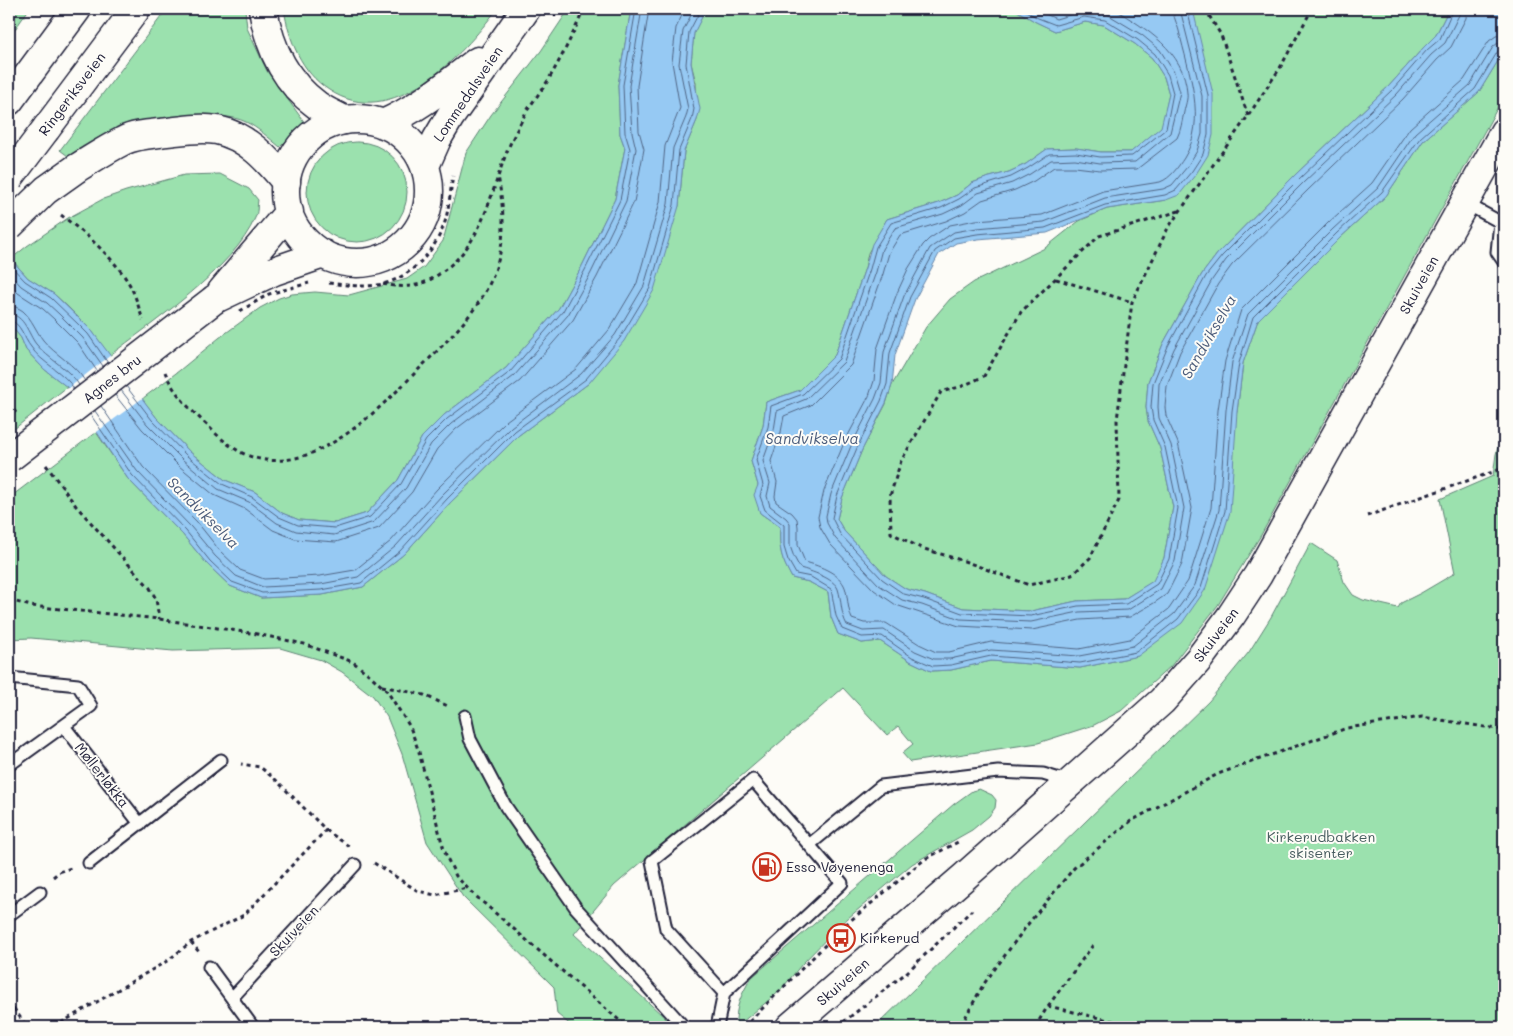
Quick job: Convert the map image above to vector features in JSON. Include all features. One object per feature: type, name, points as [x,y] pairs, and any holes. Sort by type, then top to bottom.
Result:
[{"type":"main road","points":[[12,96],[56,9]]},
{"type":"main road","points":[[12,96],[78,9]]},
{"type":"main road","name":"Ringeriksveien","points":[[9,178],[136,9]]},
{"type":"main road","points":[[263,9],[266,27],[274,52],[287,74],[300,91],[317,105],[344,120]]},
{"type":"main road","points":[[503,43],[526,9]]},
{"type":"main road","name":"Lommedalsveien","points":[[383,124],[409,112],[433,96],[503,43]]},
{"type":"main road","name":"Lommedalsveien","points":[[425,166],[437,139],[467,91],[503,43]]},
{"type":"main road","points":[[364,119],[383,124],[401,133],[415,148],[425,166],[430,190],[425,215],[413,237],[394,253],[371,262],[346,262],[323,254],[308,243],[296,229],[281,221],[286,197],[286,182],[292,160],[305,142],[323,128],[344,120],[364,119]]},
{"type":"main road","points":[[9,226],[46,190],[77,168],[125,140],[147,135],[192,129],[218,130],[235,136],[253,147],[286,182]]},
{"type":"main road","name":"Skuiveien","points":[[790,1027],[1071,783],[1162,701],[1199,659],[1258,575],[1504,132]]},
{"type":"main road","name":"Agnes bru","points":[[9,458],[215,299],[281,221]]},
{"type":"main road","points":[[302,273],[323,254]]},
{"type":"main road","name":"Agnes bru","points":[[215,299],[302,273]]},
{"type":"lane","points":[[1465,203],[1502,219],[1497,252],[1504,262]]},
{"type":"lane","points":[[9,678],[78,686],[91,706],[9,765]]},
{"type":"lane","points":[[465,716],[470,739],[506,807],[576,908],[684,1027]]},
{"type":"lane","name":"Møllerløkka","points":[[64,726],[140,824]]},
{"type":"lane","points":[[89,863],[221,760]]},
{"type":"lane","points":[[809,845],[881,786],[998,772],[1043,774],[1071,783]]},
{"type":"lane","points":[[716,1027],[724,993],[842,883],[753,780],[652,861],[666,929],[724,993]]},
{"type":"lane","name":"Skuiveien","points":[[232,998],[355,865]]},
{"type":"lane","points":[[9,915],[40,892]]},
{"type":"lane","points":[[210,966],[253,1027]]},
{"type":"path","points":[[327,282],[364,285],[382,284],[400,288],[426,282],[456,262],[466,250],[480,225],[508,149],[524,116],[549,78],[569,42],[584,9]]},
{"type":"path","points":[[1205,9],[1221,35],[1248,116]]},
{"type":"path","points":[[1179,211],[1099,236],[1021,312],[984,376],[963,386],[940,392],[901,461],[890,496],[891,533],[921,548],[1029,585],[1072,575],[1090,558],[1119,500],[1117,420],[1132,302],[1168,228],[1280,68],[1312,9]]},
{"type":"path","points":[[382,284],[400,277],[420,263],[434,246],[444,224],[455,168]]},
{"type":"path","points":[[164,370],[171,387],[191,410],[218,436],[232,447],[246,454],[274,460],[291,459],[306,455],[340,437],[360,423],[408,380],[457,329],[477,305],[492,277],[502,249],[504,211],[498,175]]},
{"type":"path","points":[[54,209],[77,227],[116,265],[131,288],[144,321]]},
{"type":"path","points":[[302,273],[318,283]]},
{"type":"path","points":[[1055,279],[1132,302]]},
{"type":"path","points":[[9,403],[19,419]]},
{"type":"path","points":[[42,457],[76,506],[150,588],[156,600],[159,619]]},
{"type":"path","points":[[1367,516],[1504,468]]},
{"type":"path","points":[[9,600],[31,606],[218,627],[304,644],[353,662],[382,686],[400,709],[410,727],[419,752],[442,843],[456,876],[467,888],[627,1027]]},
{"type":"path","points":[[382,686],[424,695],[442,702],[465,716]]},
{"type":"path","points":[[966,1018],[988,978],[1028,924],[1074,868],[1131,821],[1218,774],[1347,728],[1422,717],[1504,730]]},
{"type":"path","points":[[221,760],[260,767],[276,780],[326,830],[354,850]]},
{"type":"path","points":[[54,1027],[167,961],[191,942],[244,915],[326,830]]},
{"type":"path","points":[[744,1027],[845,925],[925,859],[961,841]]},
{"type":"path","points":[[368,859],[418,891],[435,895],[467,888]]},
{"type":"path","points":[[40,892],[44,884],[59,872],[89,863]]},
{"type":"path","points":[[1035,1027],[1048,1006],[1093,945]]},
{"type":"path","points":[[9,1002],[27,1027]]},
{"type":"path","points":[[1048,1006],[1138,1027]]},
{"type":"green space","points":[[9,9],[29,9],[9,38]]},
{"type":"green space","points":[[167,9],[245,9],[247,28],[267,71],[305,123],[280,147],[246,122],[234,118],[202,115],[134,123],[108,133],[68,156],[60,150]]},
{"type":"green space","points":[[284,9],[384,9],[396,13],[407,9],[497,9],[465,47],[424,83],[401,95],[377,102],[353,101],[329,90],[319,83],[304,65],[293,44]]},
{"type":"green space","points":[[569,9],[631,9],[618,85],[620,134],[625,148],[615,199],[559,308],[506,368],[444,415],[422,437],[398,480],[367,513],[335,523],[299,520],[282,513],[255,492],[225,480],[190,452],[156,417],[142,399],[219,338],[260,308],[279,298],[292,294],[315,292],[349,295],[407,279],[424,267],[443,241],[466,153],[491,115],[541,51]]},
{"type":"green space","points":[[706,9],[1014,9],[1055,31],[1085,22],[1104,25],[1135,44],[1152,58],[1164,77],[1169,94],[1162,127],[1131,152],[1101,152],[1076,148],[1047,149],[1026,164],[1009,172],[972,183],[957,195],[939,203],[887,219],[868,253],[865,268],[835,355],[800,390],[766,402],[763,426],[751,461],[758,485],[760,513],[780,527],[782,554],[792,578],[809,582],[828,592],[831,617],[838,634],[862,643],[880,641],[910,661],[931,671],[951,670],[991,661],[1080,668],[1138,656],[1237,412],[1243,363],[1258,320],[1341,237],[1386,196],[1423,141],[1479,92],[1504,51],[1504,96],[1261,535],[1218,605],[1171,666],[1121,711],[1094,725],[1038,743],[910,762],[902,753],[913,744],[898,726],[887,735],[843,688],[614,886],[574,934],[675,1027],[573,1027],[557,1014],[554,987],[463,897],[427,842],[402,754],[387,717],[373,696],[342,672],[321,660],[280,648],[173,651],[31,638],[9,639],[9,498],[96,432],[128,479],[230,586],[261,598],[322,595],[363,587],[404,554],[450,503],[519,435],[589,383],[679,206],[684,151],[697,120],[696,83],[691,63],[694,32]]},
{"type":"green space","points":[[1190,9],[1449,9],[1436,35],[1389,86],[1295,175],[1218,253],[1202,274],[1163,344],[1148,382],[1146,407],[1148,421],[1160,448],[1173,507],[1164,558],[1154,581],[1124,599],[1077,601],[1031,611],[963,608],[906,589],[886,576],[844,531],[837,519],[842,498],[862,450],[886,404],[892,385],[926,327],[950,299],[974,282],[1045,248],[1079,221],[1107,209],[1166,200],[1194,14]]},
{"type":"green space","points":[[357,142],[376,146],[393,156],[403,173],[407,192],[403,211],[393,228],[376,238],[357,242],[338,238],[321,228],[311,211],[307,192],[311,173],[321,156],[338,146]]},
{"type":"green space","points":[[220,174],[249,189],[258,200],[256,216],[245,237],[230,256],[191,293],[109,356],[92,331],[67,306],[54,294],[28,278],[11,259],[68,218],[103,199],[184,175]]},
{"type":"green space","points":[[9,323],[21,338],[26,350],[44,369],[67,387],[9,433]]},
{"type":"green space","name":"Kirkerudbakken skisenter","points":[[1504,427],[1504,1027],[875,1027],[1209,701],[1249,652],[1271,617],[1311,543],[1337,560],[1344,582],[1353,595],[1363,600],[1398,608],[1401,603],[1455,573],[1440,499],[1493,476],[1496,454]]},
{"type":"green space","points":[[979,789],[992,795],[996,800],[995,808],[989,816],[972,830],[912,864],[841,924],[802,964],[780,991],[736,1027],[739,1001],[751,978],[954,804],[972,791]]},
{"type":"water","name":"Sandvikselva","points":[[631,9],[706,9],[694,33],[691,63],[700,109],[684,151],[679,206],[654,290],[624,341],[589,383],[519,435],[450,503],[404,554],[363,587],[322,595],[261,598],[230,586],[128,479],[67,387],[44,369],[26,350],[21,338],[9,323],[9,257],[28,278],[54,294],[92,331],[156,417],[190,452],[225,480],[255,492],[282,513],[299,520],[335,523],[367,513],[398,480],[422,437],[444,415],[506,368],[559,308],[581,268],[615,199],[625,148],[620,134],[618,85]]},
{"type":"water","name":"Sandvikselva","points":[[1014,9],[1190,9],[1194,14],[1213,94],[1213,135],[1208,155],[1179,195],[1166,200],[1107,209],[1047,233],[978,239],[956,243],[939,254],[915,299],[895,355],[892,385],[886,403],[862,450],[842,498],[837,519],[844,531],[886,576],[906,589],[963,608],[1031,611],[1077,601],[1124,599],[1153,581],[1164,558],[1173,507],[1160,448],[1148,421],[1146,407],[1148,382],[1163,344],[1202,274],[1218,253],[1295,175],[1389,86],[1436,35],[1449,9],[1504,9],[1504,51],[1479,92],[1423,141],[1386,196],[1341,237],[1258,320],[1243,363],[1237,412],[1230,512],[1205,590],[1182,623],[1138,656],[1080,668],[991,661],[951,670],[931,671],[910,661],[880,641],[862,643],[838,634],[831,617],[828,592],[809,582],[792,578],[788,571],[782,554],[780,527],[760,513],[754,495],[758,485],[751,461],[763,426],[766,402],[800,390],[835,355],[872,244],[887,219],[939,203],[957,195],[972,183],[1009,172],[1026,164],[1047,149],[1076,148],[1101,152],[1131,152],[1161,127],[1169,94],[1164,77],[1152,58],[1135,44],[1104,25],[1085,22],[1055,31]]},
{"type":"pier","points":[[111,355],[144,397],[94,434],[66,390]]},
{"type":"place","name":"Esso Vøyenenga","points":[[767,867]]},
{"type":"place","name":"Kirkerud","points":[[841,938]]}]
